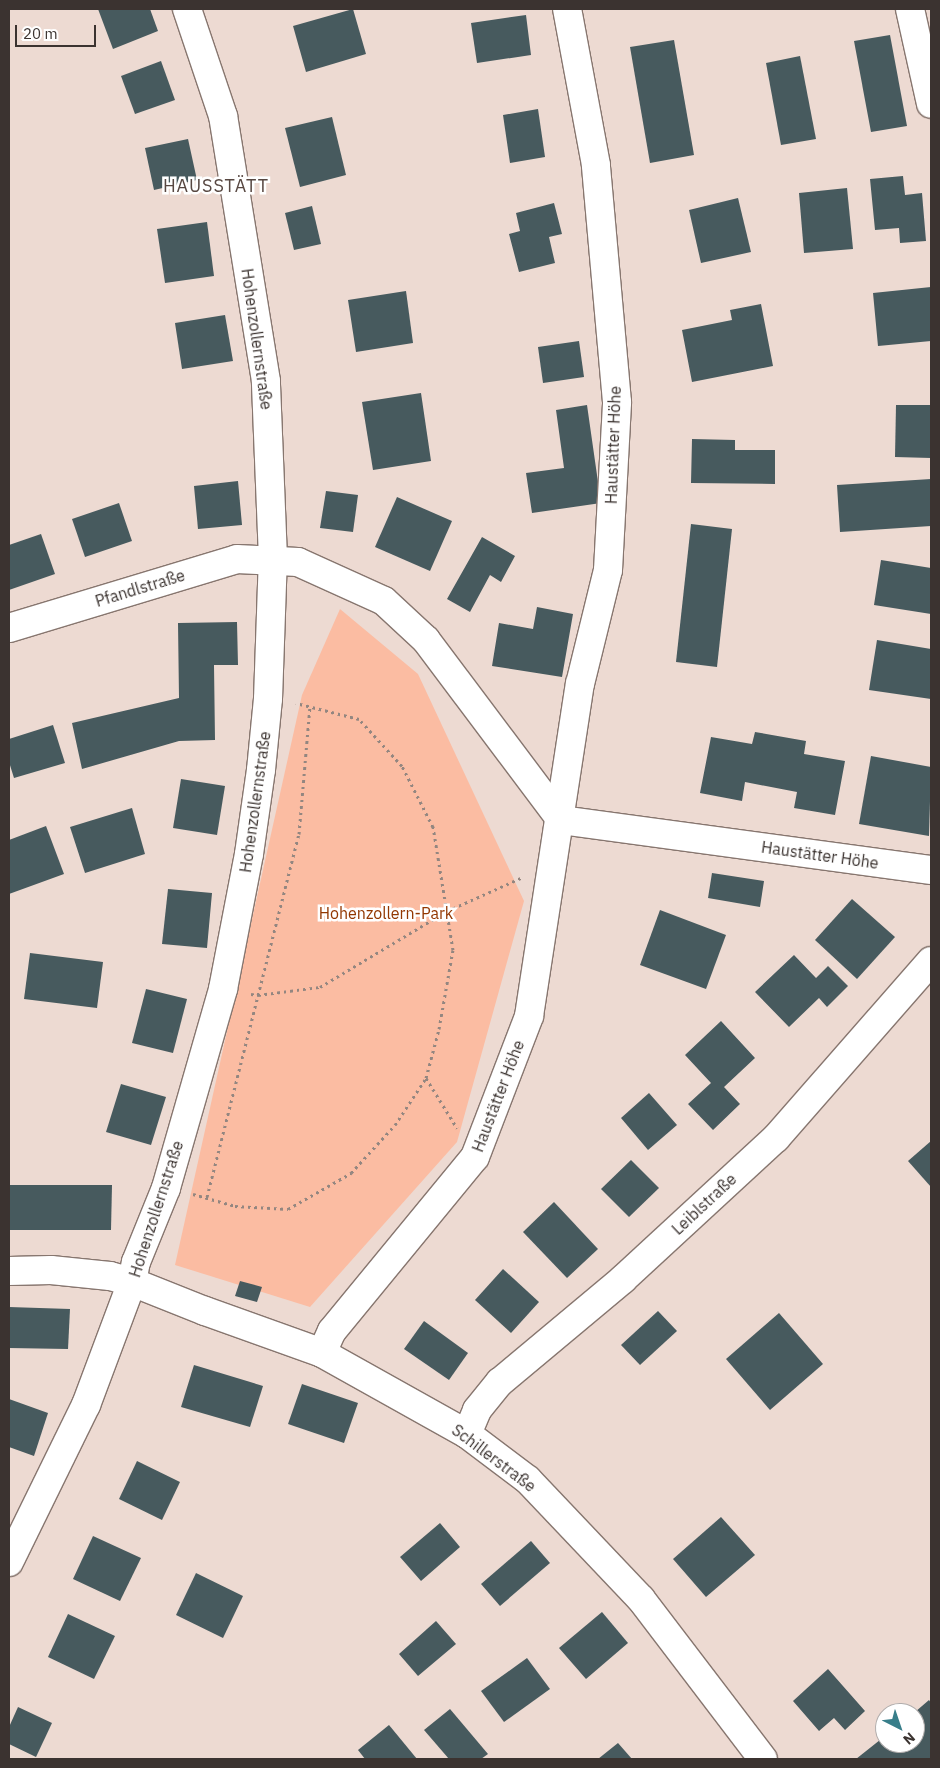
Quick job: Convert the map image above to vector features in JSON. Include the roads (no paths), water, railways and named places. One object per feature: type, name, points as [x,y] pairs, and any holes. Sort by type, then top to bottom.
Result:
[{"type":"street","name":"Hohenzollernstraße","points":[[9,1562],[86,1405],[132,1282],[136,1262],[166,1188],[223,989],[249,854],[262,770],[268,699],[273,560],[265,371],[223,116],[187,9]]},
{"type":"street","name":"Haustätter Höhe","points":[[322,1353],[332,1330],[475,1157],[529,1016],[561,820],[580,684],[608,570],[617,402],[596,165],[566,9]]},
{"type":"street","points":[[910,9],[931,104]]},
{"type":"street","name":"Pfandlstraße","points":[[9,628],[237,559],[273,560]]},
{"type":"street","points":[[273,560],[298,562],[384,602],[426,640],[561,820]]},
{"type":"street","name":"Haustätter Höhe","points":[[561,820],[931,870]]},
{"type":"street","name":"Leiblstraße","points":[[467,1434],[478,1410],[500,1382],[623,1279],[776,1138],[931,961]]},
{"type":"street","name":"Schillerstraße","points":[[9,1271],[51,1270],[110,1276],[132,1282],[205,1311],[322,1353],[467,1434],[528,1480],[641,1599],[763,1759]]},
{"type":"district","name":"HAUSSTÄTT","points":[[216,186]]},
{"type":"park label","name":"Hohenzollern-Park","points":[[386,913]]}]
